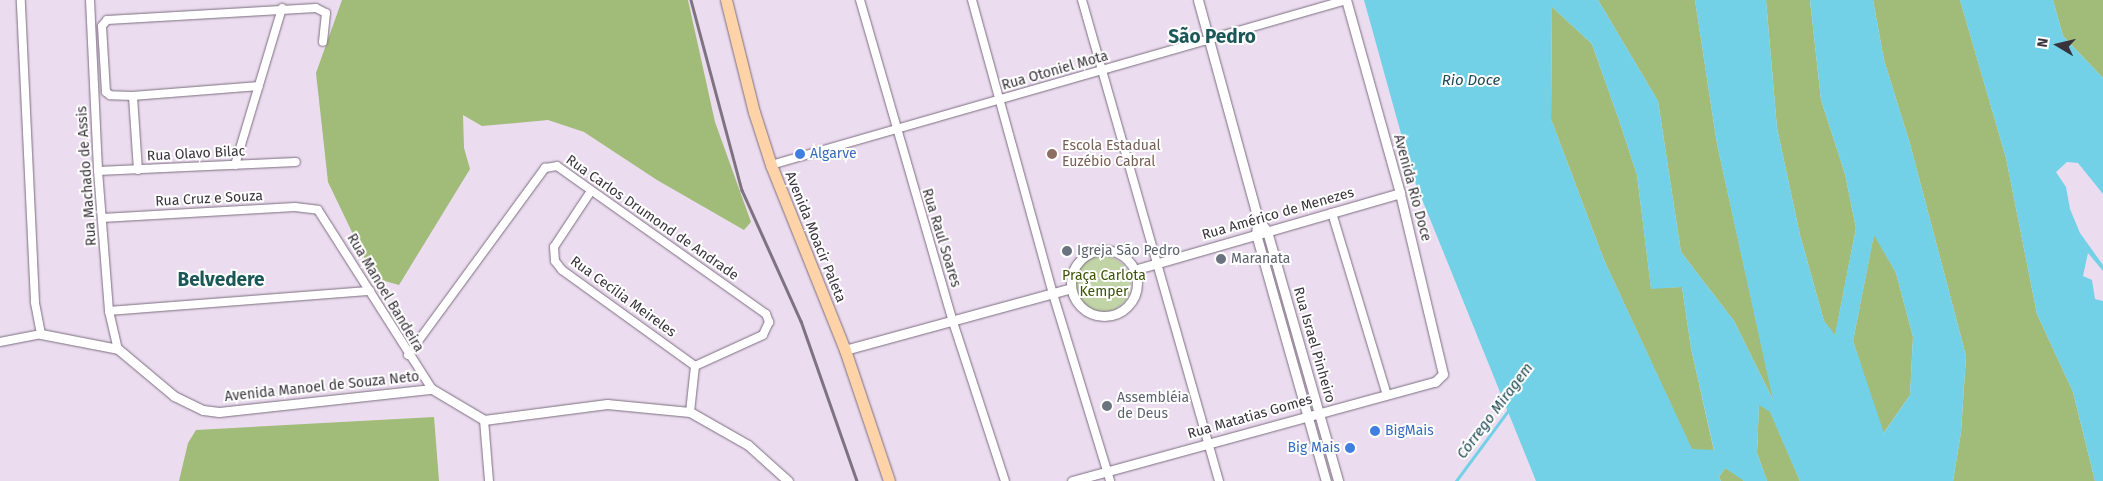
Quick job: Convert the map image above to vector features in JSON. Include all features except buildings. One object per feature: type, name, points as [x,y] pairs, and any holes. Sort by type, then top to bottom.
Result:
[{"type":"main road","name":"Avenida Moacir Paleta","points":[[726,0],[754,112],[771,165],[845,350],[889,481]]},
{"type":"street","points":[[21,0],[35,302],[41,334]]},
{"type":"street","name":"Rua Machado de Assis","points":[[90,0],[98,171],[109,311],[118,349]]},
{"type":"street","name":"Rua Raul Soares","points":[[860,0],[895,129],[952,318],[1006,481]]},
{"type":"street","points":[[972,0],[1053,294],[1109,476]]},
{"type":"street","points":[[1082,0],[1219,481]]},
{"type":"street","name":"Rua Israel Pinheiro","points":[[1198,0],[1258,219],[1267,231],[1320,412],[1338,481]]},
{"type":"street","name":"Rua Otoniel Mota","points":[[771,165],[1346,0]]},
{"type":"street","name":"Avenida Rio Doce","points":[[1346,0],[1400,193],[1444,368],[1435,382]]},
{"type":"street","points":[[234,165],[282,8]]},
{"type":"street","points":[[259,86],[133,96],[110,95],[106,92],[102,26],[107,20],[282,8],[323,9],[326,23],[323,42]]},
{"type":"street","points":[[133,96],[138,170]]},
{"type":"street","name":"Rua Olavo Bilac","points":[[98,171],[296,162]]},
{"type":"street","name":"Rua Carlos Drumond de Andrade","points":[[408,356],[545,168],[557,166],[761,308],[769,322],[763,335],[695,366]]},
{"type":"street","name":"Rua Cecília Meireles","points":[[591,191],[554,248],[554,261],[562,270],[695,366]]},
{"type":"street","name":"Rua Américo de Menezes","points":[[1134,270],[1400,193]]},
{"type":"street","name":"Rua Cruz e Souza","points":[[102,218],[296,207],[318,210]]},
{"type":"street","name":"Rua Manoel Bandeira","points":[[318,210],[370,291],[408,356],[432,389]]},
{"type":"street","points":[[1332,213],[1387,395]]},
{"type":"street","name":"Rua Israel Pinheiro","points":[[1258,219],[1256,234],[1326,481]]},
{"type":"street","points":[[1111,250],[1121,254],[1134,270],[1136,292],[1123,310],[1113,315],[1091,314],[1082,308],[1071,288],[1074,267],[1090,253],[1111,250]]},
{"type":"street","points":[[845,350],[952,318],[1071,288]]},
{"type":"street","points":[[109,311],[370,291]]},
{"type":"street","name":"Avenida Manoel de Souza Neto","points":[[0,342],[41,334],[118,349],[174,396],[203,410],[219,412],[432,389],[484,420]]},
{"type":"street","points":[[690,412],[695,366]]},
{"type":"street","name":"Rua Matatias Gomes","points":[[1072,481],[1109,476],[1208,444],[1435,382]]},
{"type":"street","points":[[489,481],[484,420],[607,404],[690,412],[748,445],[788,481]]},
{"type":"green space","points":[[342,0],[688,0],[715,122],[751,222],[744,230],[657,180],[584,132],[548,120],[482,126],[463,115],[464,148],[470,169],[399,285],[374,278],[328,182],[316,73]]},
{"type":"green space","points":[[1598,0],[1695,0],[1717,144],[1774,402],[1734,321],[1681,252],[1658,101]]},
{"type":"green space","points":[[1766,0],[1810,0],[1821,100],[1845,174],[1856,228],[1835,336],[1824,321],[1800,235],[1777,128]]},
{"type":"green space","points":[[1873,0],[1960,0],[2006,158],[2037,314],[2073,392],[2095,481],[1953,481],[1961,432],[1966,356],[1910,144],[1884,60]]},
{"type":"green space","points":[[2053,0],[2103,0],[2103,78],[2063,36]]},
{"type":"green space","points":[[1552,7],[1592,44],[1620,123],[1637,175],[1651,288],[1682,287],[1691,348],[1714,451],[1692,450],[1604,260],[1551,119]]},
{"type":"green space","points":[[1874,234],[1896,273],[1913,337],[1910,395],[1883,434],[1853,341]]},
{"type":"green space","name":"Praça Carlota Kemper","points":[[1103,256],[1114,258],[1123,264],[1129,273],[1131,284],[1129,295],[1123,304],[1114,310],[1103,312],[1092,310],[1083,304],[1077,295],[1075,284],[1077,273],[1083,264],[1092,258]]},
{"type":"green space","points":[[1759,404],[1770,411],[1800,481],[1767,481],[1757,453]]},
{"type":"green space","points":[[434,417],[439,481],[179,481],[188,443],[196,430]]},
{"type":"green space","points":[[1725,468],[1741,477],[1744,481],[1721,481],[1719,477]]},
{"type":"water","name":"Rio Doce","points":[[1364,0],[1598,0],[1658,101],[1681,252],[1734,321],[1773,400],[1717,144],[1695,0],[1766,0],[1777,128],[1800,235],[1824,321],[1835,335],[1856,228],[1845,174],[1821,100],[1810,0],[1873,0],[1884,60],[1910,144],[1966,356],[1961,432],[1953,481],[1800,481],[1770,412],[1759,405],[1757,453],[1767,481],[1744,481],[1725,468],[1719,477],[1721,481],[1536,481],[1413,177]],"holes":[[[1552,7],[1592,44],[1620,123],[1637,175],[1651,289],[1682,287],[1691,348],[1714,450],[1692,449],[1604,260],[1551,119]],[[1874,235],[1896,273],[1913,337],[1910,395],[1884,433],[1853,341]]]},
{"type":"water","points":[[1960,0],[2053,0],[2063,36],[2103,78],[2103,194],[2078,163],[2067,162],[2056,172],[2066,187],[2070,209],[2080,233],[2103,265],[2103,271],[2088,253],[2083,276],[2092,280],[2095,299],[2103,301],[2103,481],[2095,481],[2073,392],[2037,314],[2006,158]]},
{"type":"waterway","name":"Córrego Miragem","points":[[1456,481],[1510,408]]},
{"type":"railway","points":[[691,0],[742,190],[801,321],[857,481]]},
{"type":"place","name":"Algarve","points":[[800,154]]},
{"type":"place","name":"Escola Estadual Euzébio Cabral","points":[[1052,154]]},
{"type":"place","name":"Igreja São Pedro","points":[[1067,251]]},
{"type":"place","name":"Maranata","points":[[1221,259]]},
{"type":"place","name":"Assembléia de Deus","points":[[1107,406]]},
{"type":"place","name":"BigMais","points":[[1375,431]]},
{"type":"place","name":"Big Mais","points":[[1350,448]]},
{"type":"district","name":"São Pedro","points":[[1212,37]]},
{"type":"district","name":"Belvedere","points":[[221,280]]}]
